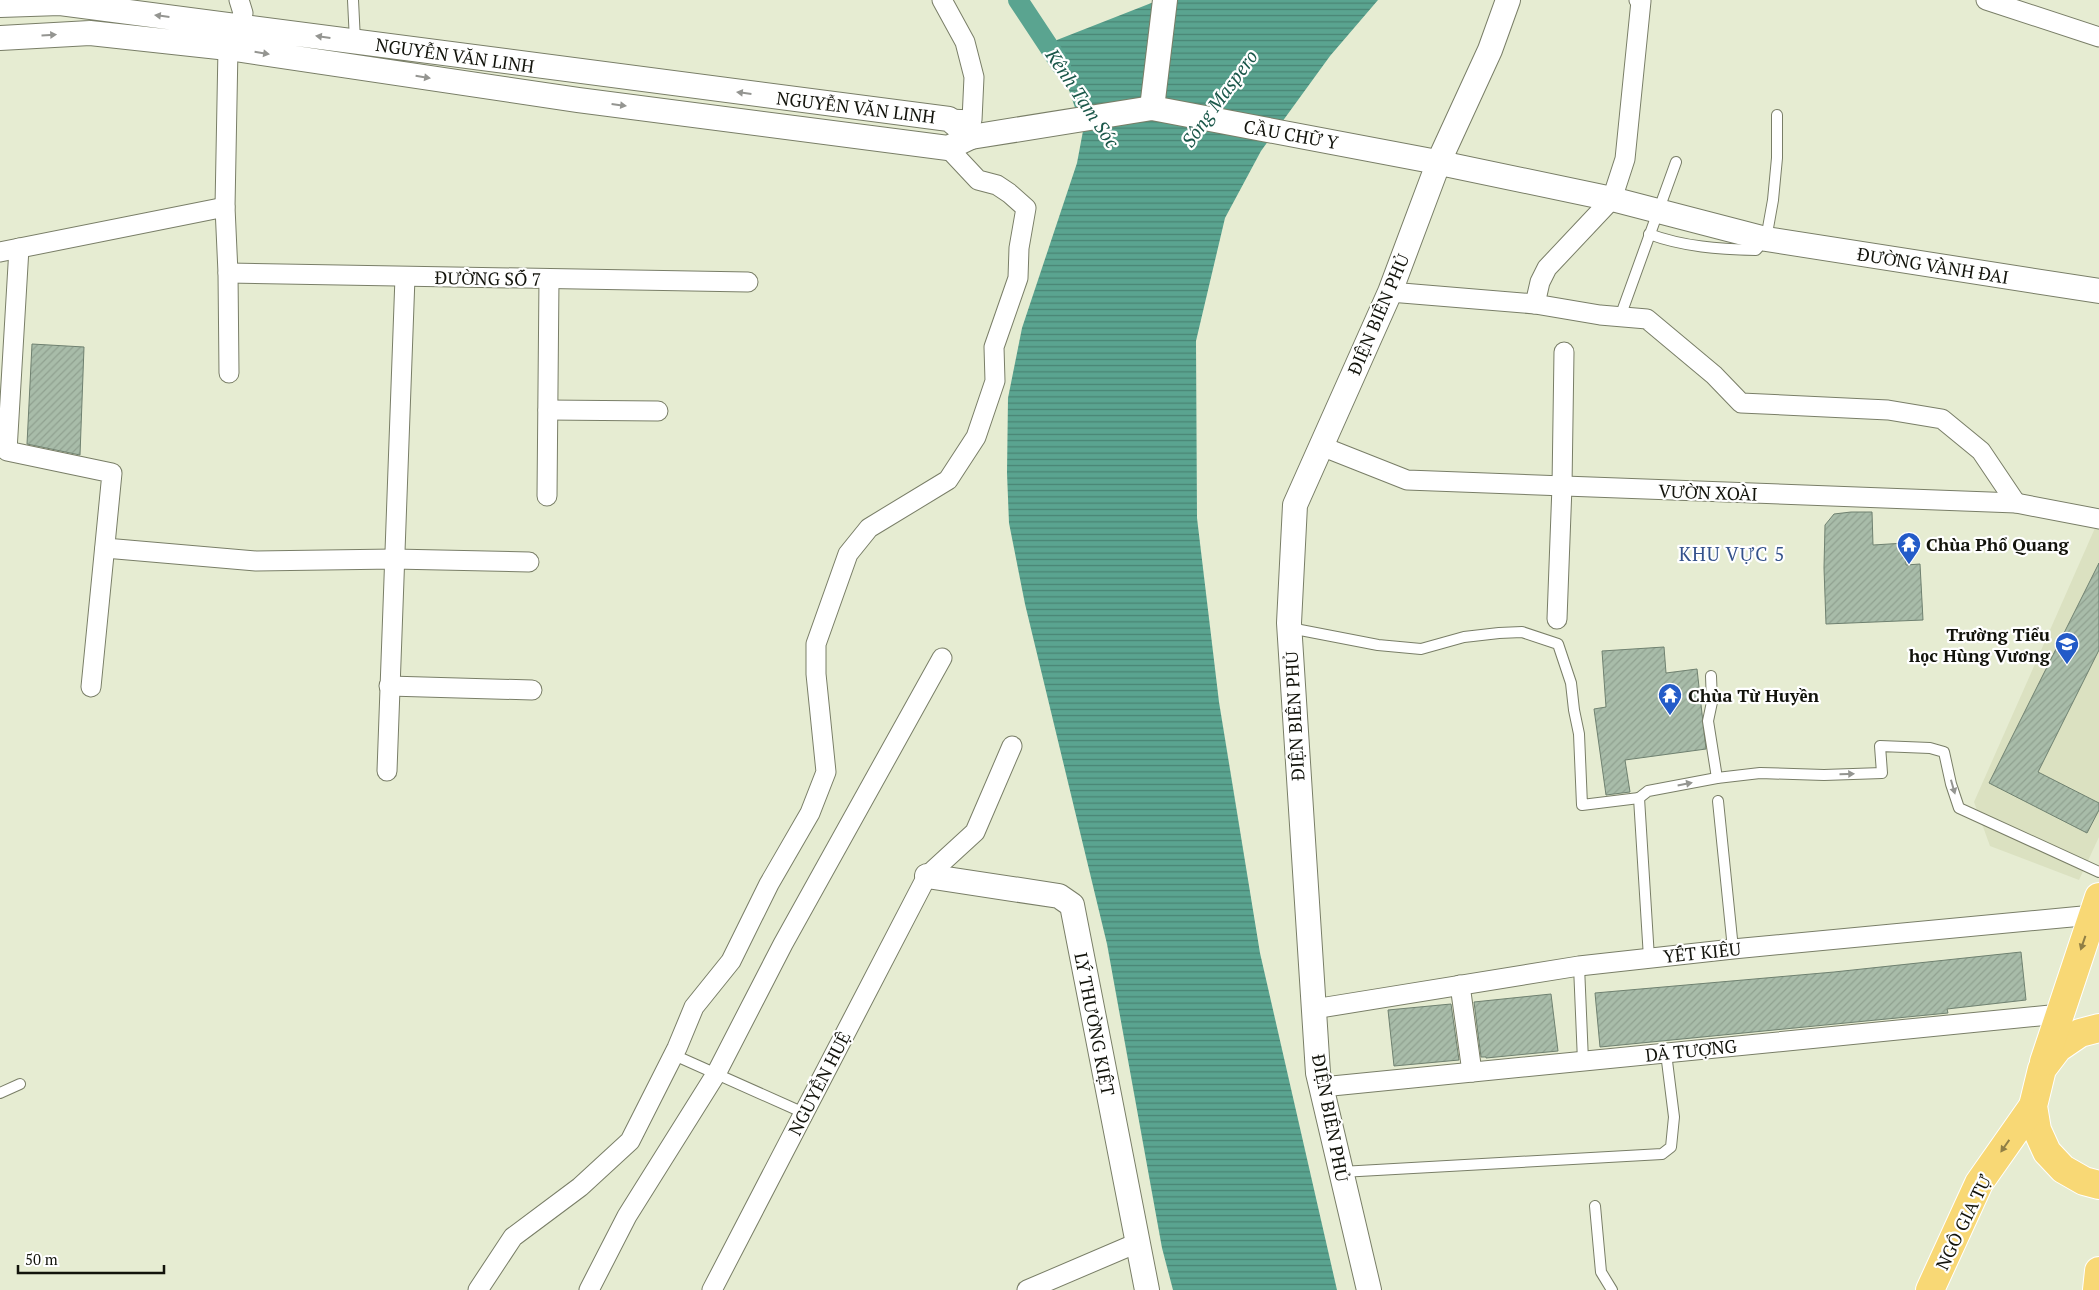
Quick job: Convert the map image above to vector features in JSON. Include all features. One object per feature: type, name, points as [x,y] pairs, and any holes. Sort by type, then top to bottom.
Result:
[{"type":"main road","points":[[2096,906],[2042,1069],[2033,1106],[2037,1130],[2047,1152],[2063,1169],[2084,1181],[2099,1185]]},
{"type":"main road","points":[[2042,1069],[2058,1048],[2080,1033],[2099,1028]]},
{"type":"main road","name":"NGÔ GIA TỰ","points":[[1930,1290],[1979,1183],[2033,1106]]},
{"type":"main road","points":[[2097,1290],[2099,1271]]},
{"type":"street","points":[[229,373],[225,207],[228,48],[243,13],[239,0]]},
{"type":"street","points":[[942,0],[965,42],[974,77],[972,120],[949,119]]},
{"type":"street","points":[[1152,108],[1165,0]]},
{"type":"street","name":"ĐIỆN BIÊN PHỦ","points":[[1369,1290],[1318,1073],[1289,628],[1295,505],[1390,292],[1437,162],[1490,50],[1508,0]]},
{"type":"street","points":[[1535,304],[1540,282],[1547,268],[1612,199],[1625,159],[1641,1],[1639,0]]},
{"type":"street","points":[[1986,0],[2099,37]]},
{"type":"street","name":"NGUYỄN VĂN LINH","points":[[0,5],[60,3],[949,119],[971,137],[948,148],[578,100],[228,48],[90,33],[0,38]]},
{"type":"street","points":[[578,100],[581,72]]},
{"type":"street","name":"CẦU CHỮ Y","points":[[971,137],[1152,108],[1437,162],[1612,199]]},
{"type":"street","points":[[478,1290],[513,1237],[580,1186],[630,1141],[674,1055],[694,1006],[731,961],[768,884],[810,813],[826,772],[816,674],[816,644],[848,554],[869,528],[948,480],[976,437],[995,381],[994,347],[1018,278],[1019,248],[1026,208],[1009,193],[997,186],[978,180],[948,148]]},
{"type":"street","name":"ĐƯỜNG VÀNH ĐAI","points":[[1612,199],[1766,239],[2099,291]]},
{"type":"street","points":[[0,252],[225,207]]},
{"type":"street","points":[[19,248],[7,451],[112,473],[91,687]]},
{"type":"street","name":"ĐƯỜNG SỐ 7","points":[[228,273],[748,282]]},
{"type":"street","points":[[387,770],[405,277]]},
{"type":"street","points":[[547,496],[549,279]]},
{"type":"street","points":[[1390,292],[1535,304],[1646,319],[1714,375],[1741,402],[1888,410],[1942,419],[1981,451],[2016,503]]},
{"type":"street","points":[[1557,619],[1562,486],[1564,352]]},
{"type":"street","points":[[548,410],[658,411]]},
{"type":"street","name":"VƯỜN XOÀI","points":[[1321,446],[1407,480],[2016,503],[2099,519]]},
{"type":"street","points":[[105,548],[256,561],[394,559],[529,562]]},
{"type":"street","points":[[589,1290],[627,1216],[716,1074],[783,944],[942,658]]},
{"type":"street","points":[[390,686],[532,690]]},
{"type":"street","name":"NGUYỄN HUỆ","points":[[712,1290],[927,876],[975,832],[1012,746]]},
{"type":"street","name":"LÝ THƯỜNG KIỆT","points":[[927,876],[1059,896],[1072,905],[1147,1290]]},
{"type":"street","name":"YẾT KIÊU","points":[[1314,1009],[1579,966],[2096,906]]},
{"type":"street","points":[[1460,985],[1472,1072]]},
{"type":"street","name":"DÃ TƯỢNG","points":[[1322,1087],[2060,1014]]},
{"type":"street","points":[[1027,1290],[1137,1243]]},
{"type":"lane","points":[[353,0],[356,41]]},
{"type":"lane","points":[[1649,234],[1681,244],[1731,250],[1756,250],[1766,239],[1773,200],[1777,158],[1777,115]]},
{"type":"lane","points":[[1620,317],[1676,162]]},
{"type":"lane","points":[[1289,628],[1378,645],[1422,649],[1464,637],[1499,632],[1522,632],[1558,644],[1571,683],[1579,734],[1582,806],[1639,798],[1648,791],[1717,778],[1760,773],[1824,775],[1882,773],[1880,746],[1930,748],[1944,752],[1951,784],[1959,808],[2099,872]]},
{"type":"lane","points":[[1711,676],[1712,702],[1708,721],[1717,778]]},
{"type":"lane","points":[[1639,798],[1649,958]]},
{"type":"lane","points":[[1718,801],[1733,949]]},
{"type":"lane","points":[[1579,966],[1583,1061]]},
{"type":"lane","points":[[1341,1172],[1662,1154],[1671,1147],[1674,1117],[1666,1053]]},
{"type":"lane","points":[[674,1055],[804,1112]]},
{"type":"lane","points":[[0,1093],[20,1084]]},
{"type":"lane","points":[[1595,1206],[1601,1272],[1612,1290]]},
{"type":"shaded area","name":"Trường Tiểu học Hùng Vương","points":[[2095,528],[2099,528],[2099,837],[2079,880],[1990,846],[1974,802]]},
{"type":"water","name":"Sông Maspero","points":[[1159,0],[1378,0],[1330,56],[1261,151],[1225,218],[1196,341],[1197,518],[1219,702],[1260,953],[1337,1290],[1173,1290],[1162,1248],[1107,944],[1025,604],[1009,523],[1007,473],[1008,398],[1022,328],[1077,163],[1083,131],[1069,90],[1039,47]]},
{"type":"building","points":[[32,344],[84,347],[80,455],[27,444]]},
{"type":"building","points":[[1872,512],[1873,545],[1905,543],[1906,565],[1920,564],[1923,620],[1826,624],[1825,525],[1834,514]]},
{"type":"building","points":[[2099,563],[2099,650],[2038,772],[2099,803],[2099,810],[2087,833],[1989,783]]},
{"type":"building","points":[[1664,647],[1666,673],[1697,669],[1706,749],[1625,760],[1630,792],[1606,795],[1594,709],[1606,707],[1602,651]]},
{"type":"building","points":[[2021,952],[2026,1000],[1947,1009],[1948,1013],[1600,1047],[1595,993],[1834,972]]},
{"type":"building","points":[[1551,994],[1558,1051],[1481,1057],[1474,1002]]},
{"type":"building","points":[[1451,1004],[1459,1060],[1394,1066],[1388,1010]]},
{"type":"waterway","name":"Kênh Tam Sóc","points":[[1018,0],[1061,65]]},
{"type":"place","name":"Chùa Phổ Quang","points":[[1909,565]]},
{"type":"place","name":"Trường Tiểu học Hùng Vương","points":[[2067,665]]},
{"type":"place","name":"Chùa Từ Huyền","points":[[1670,716]]},
{"type":"district","name":"KHU VỰC 5","points":[[1732,553]]}]
